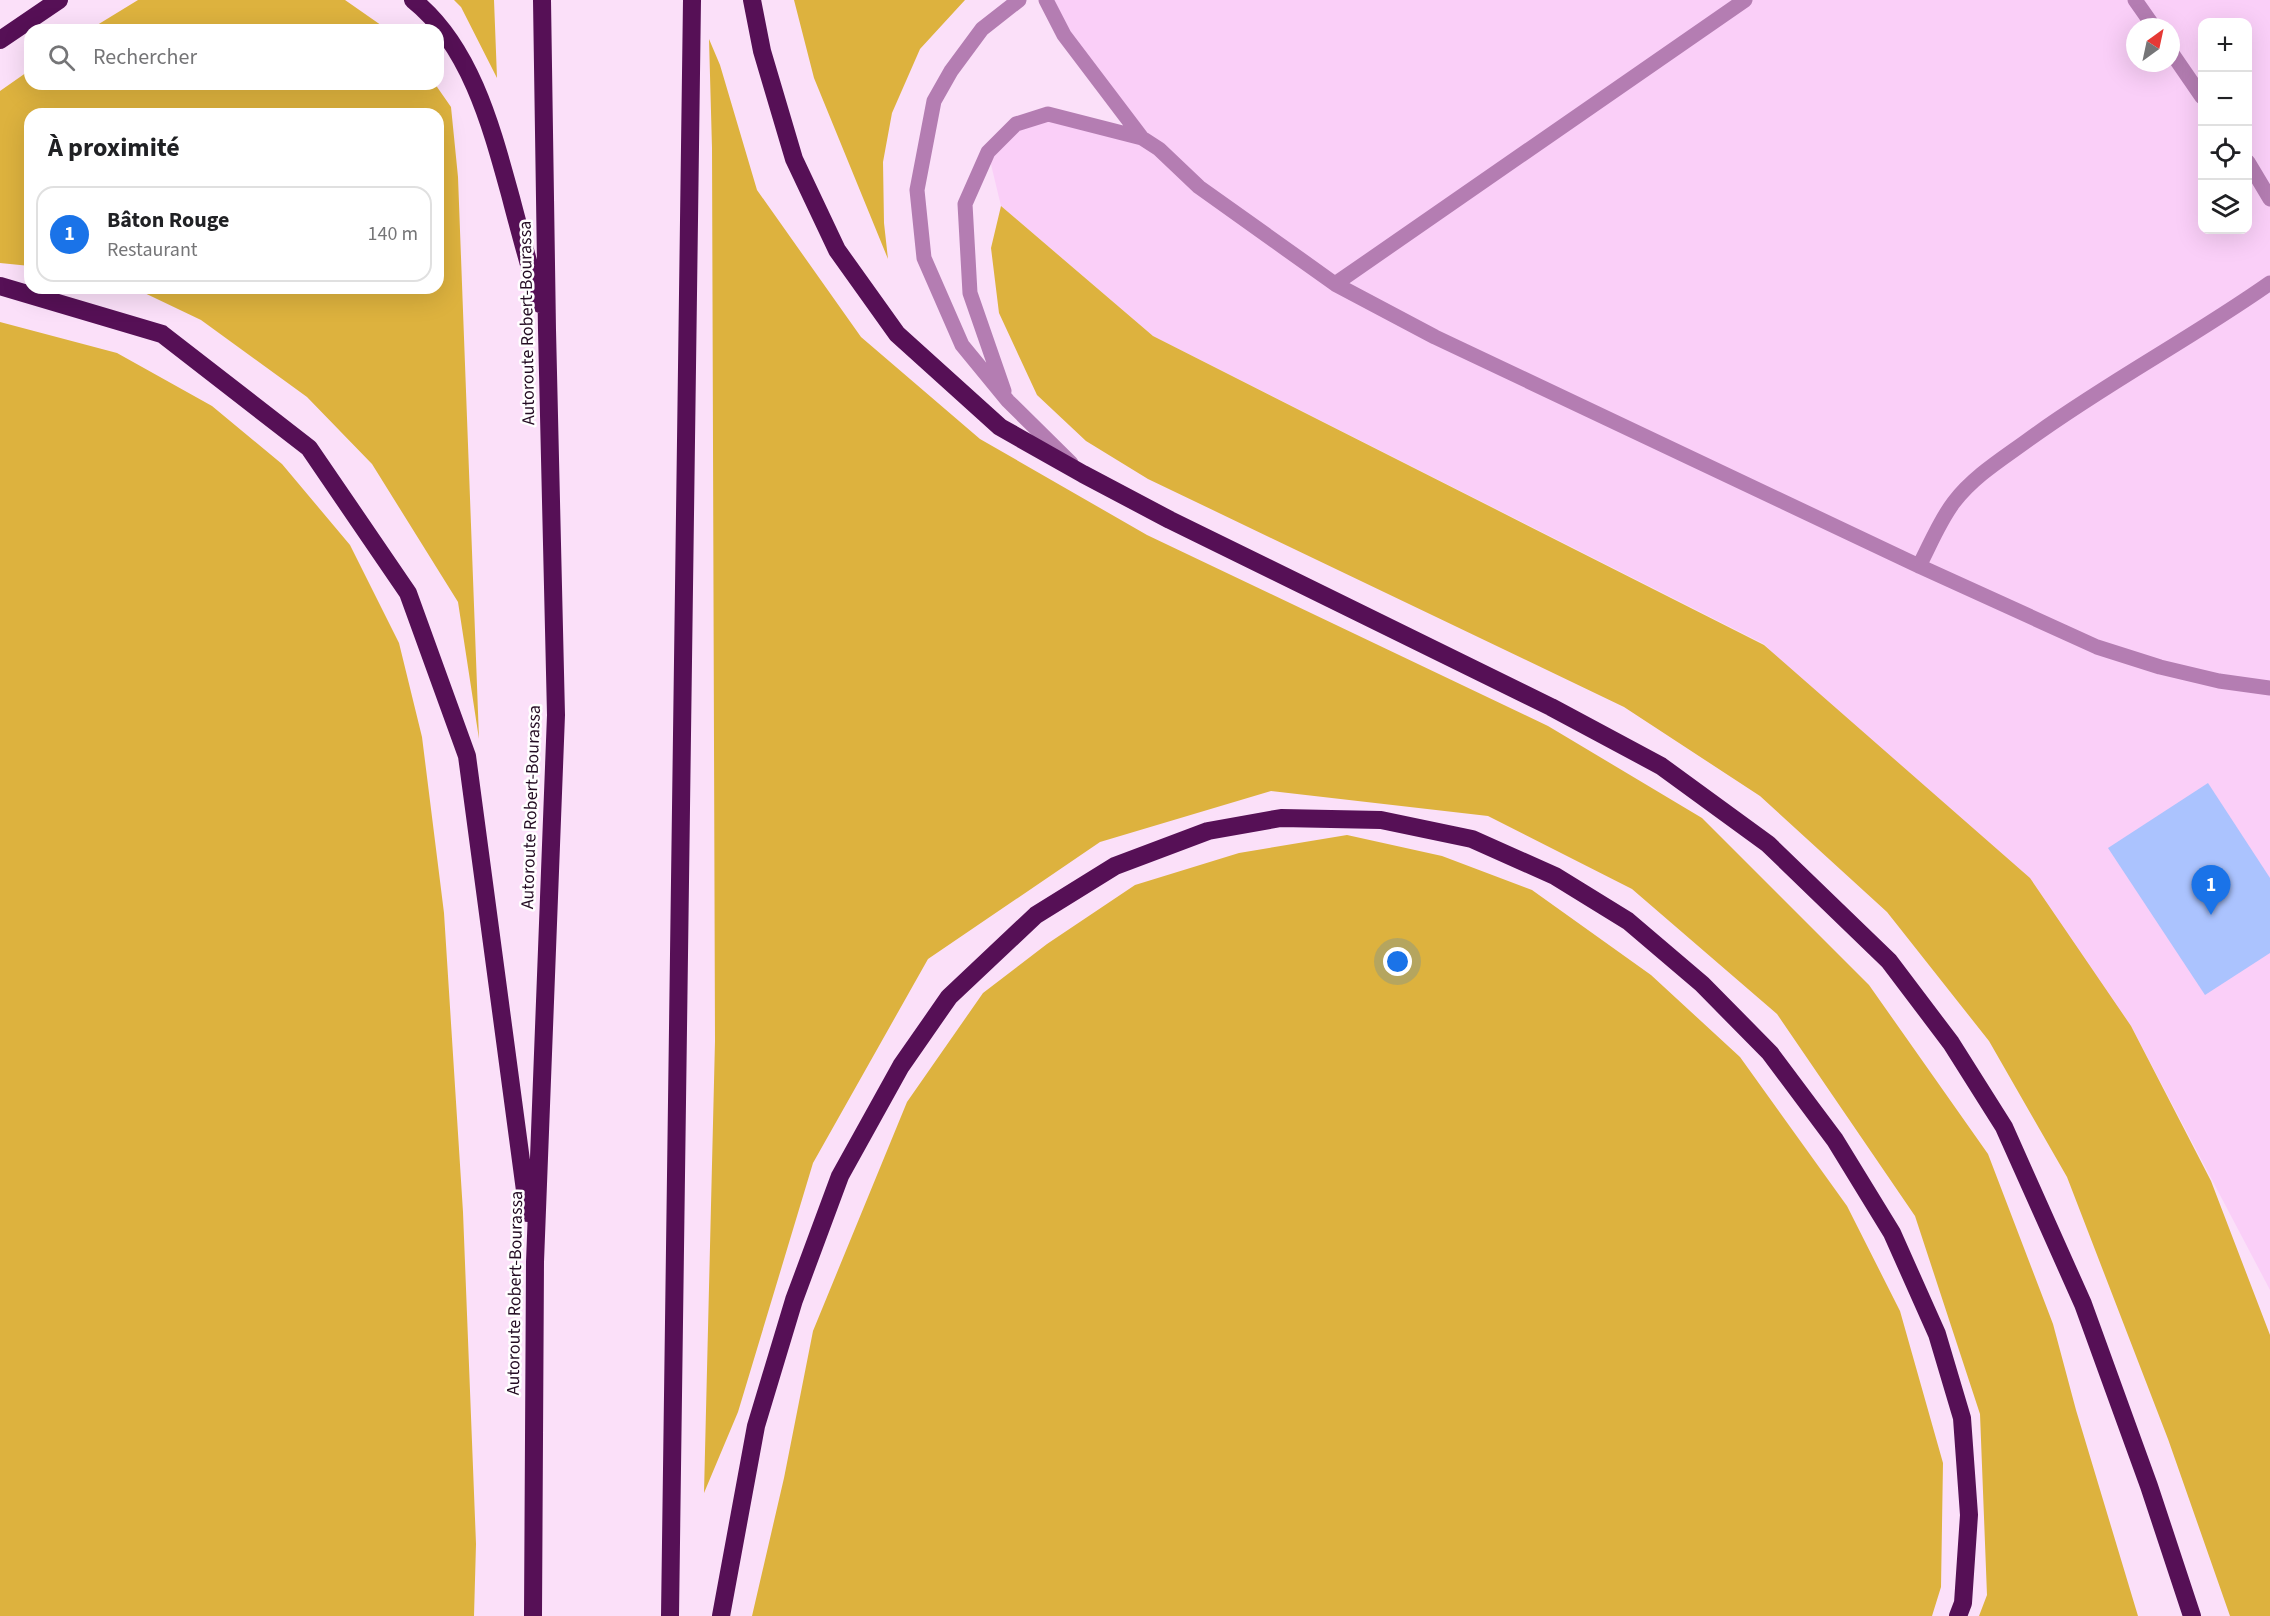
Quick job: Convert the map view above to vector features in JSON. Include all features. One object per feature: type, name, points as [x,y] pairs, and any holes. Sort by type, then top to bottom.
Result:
[{"type":"highway","points":[[0,40],[59,0]]},
{"type":"highway","points":[[413,0],[436,24]]},
{"type":"highway","name":"Autoroute Robert-Bourassa","points":[[533,1616],[535,1262],[556,715],[542,0]]},
{"type":"highway","points":[[670,1616],[692,0]]},
{"type":"highway","points":[[752,0],[762,51],[794,159],[837,250],[897,334],[1000,427],[1170,520],[1551,707],[1661,766],[1768,844],[1889,961],[1952,1042],[2004,1127],[2083,1304],[2192,1616]]},
{"type":"highway","points":[[444,33],[473,82],[493,133],[547,330]]},
{"type":"highway","points":[[0,286],[24,293]]},
{"type":"highway","points":[[27,294],[162,334],[309,448],[408,593],[467,756],[535,1262]]},
{"type":"highway","points":[[721,1616],[756,1426],[802,1277],[840,1176],[901,1066],[949,997],[1036,915],[1115,866],[1209,831],[1281,818],[1381,820],[1472,839],[1555,876],[1628,921],[1702,984],[1770,1053],[1835,1140],[1892,1233],[1937,1334],[1962,1418],[1969,1515],[1963,1603],[1958,1616]]},
{"type":"lane","points":[[1019,0],[982,29],[951,70],[934,101],[916,190],[924,258],[962,345],[1008,401],[1083,474]]},
{"type":"lane","points":[[1046,0],[1064,35],[1142,138]]},
{"type":"lane","points":[[1335,284],[1744,0]]},
{"type":"lane","points":[[2135,0],[2148,18]]},
{"type":"lane","points":[[2180,65],[2198,91]]},
{"type":"lane","points":[[1008,401],[970,293],[965,204],[988,152],[1016,124],[1048,114],[1142,138],[1159,149],[1199,188],[1335,284],[1435,337],[1919,566],[2097,647],[2160,667],[2219,681],[2270,688]]},
{"type":"lane","points":[[2252,170],[2270,199]]},
{"type":"lane","points":[[1919,566],[1953,503],[1977,477],[2057,418],[2234,308],[2270,283]]},
{"type":"shaded area","points":[[138,0],[345,0],[379,24],[99,24]]},
{"type":"shaded area","points":[[454,0],[494,0],[497,78],[461,7]]},
{"type":"shaded area","points":[[794,0],[965,0],[920,49],[892,113],[883,162],[884,223],[888,259],[814,78]]},
{"type":"shaded area","points":[[1046,0],[2270,0],[2270,1290],[2131,1026],[1764,644],[1153,336],[1001,206],[988,152],[1016,124],[1048,114],[1141,138]]},
{"type":"shaded area","points":[[709,39],[720,65],[757,190],[861,337],[980,439],[1147,535],[1548,726],[1702,818],[1869,985],[1988,1154],[2053,1324],[2076,1410],[2138,1616],[1979,1616],[1987,1595],[1980,1414],[1915,1216],[1777,1014],[1632,889],[1488,816],[1271,791],[1100,842],[928,959],[813,1163],[738,1412],[704,1493],[715,1041],[712,148]]},
{"type":"shaded area","points":[[24,74],[24,90],[439,90],[451,107],[458,177],[479,739],[458,602],[372,464],[307,397],[201,320],[147,294],[444,294],[444,108],[24,108],[24,265],[0,263],[0,91]]},
{"type":"shaded area","points":[[1001,206],[1153,336],[1764,645],[2030,878],[2131,1026],[2211,1181],[2270,1335],[2270,1616],[2230,1616],[2168,1439],[2067,1177],[1989,1041],[1887,912],[1760,796],[1624,707],[1148,479],[1086,441],[1037,395],[999,313],[991,248]]},
{"type":"shaded area","points":[[0,322],[117,353],[212,406],[282,464],[350,545],[399,643],[422,737],[444,913],[463,1212],[476,1544],[474,1616],[0,1616]]},
{"type":"shaded area","points":[[1347,835],[1442,856],[1532,890],[1651,975],[1740,1057],[1847,1206],[1900,1311],[1943,1463],[1941,1587],[1932,1616],[752,1616],[784,1478],[813,1331],[907,1102],[983,993],[1047,944],[1135,885],[1239,853]]},
{"type":"building","points":[[2208,783],[2270,878],[2270,953],[2205,995],[2108,848]]},
{"type":"place","name":"Bâton Rouge","points":[[2211,915]]}]
